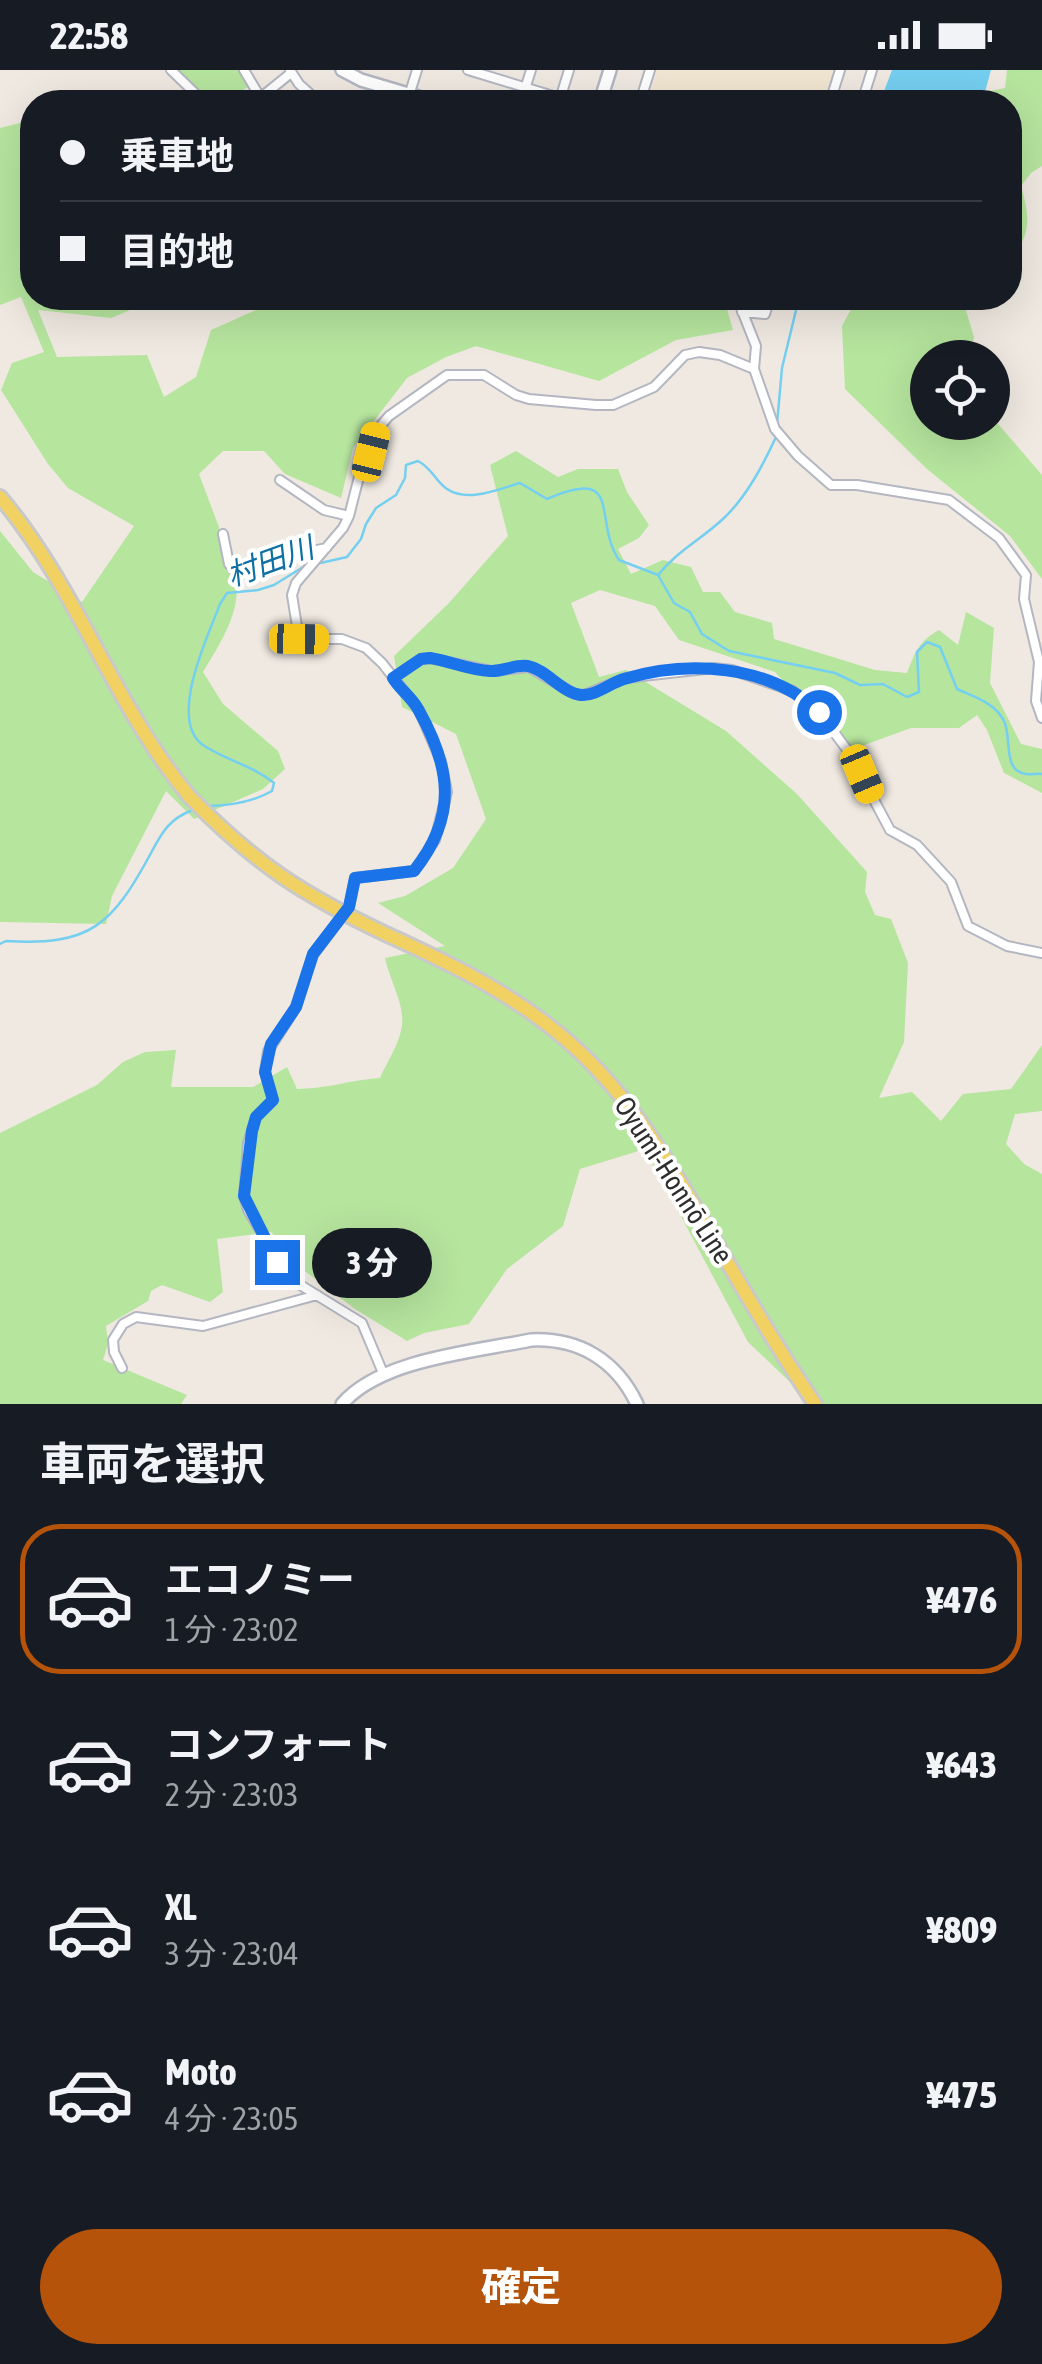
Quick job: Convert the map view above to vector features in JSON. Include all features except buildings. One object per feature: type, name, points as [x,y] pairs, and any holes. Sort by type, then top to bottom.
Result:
[{"type":"main road","name":"Oyumi-Honnō Line","points":[[0,497],[46,558],[156,754],[189,796],[234,841],[280,878],[337,911],[466,971],[519,1003],[574,1046],[611,1084],[674,1172],[780,1353],[815,1404]]},
{"type":"street","points":[[172,70],[192,90]]},
{"type":"street","points":[[342,70],[386,90]]},
{"type":"street","points":[[468,70],[492,74],[532,90]]},
{"type":"street","points":[[525,88],[531,70]]},
{"type":"street","points":[[272,90],[291,72],[308,90]]},
{"type":"street","points":[[766,310],[765,314],[742,312],[756,346],[754,369],[777,432],[831,485],[856,485],[949,500],[998,538],[1026,575],[1024,599],[1039,662],[1036,701],[1042,718]]},
{"type":"street","points":[[383,1373],[362,1323],[289,1278],[248,1210],[244,1196],[248,1143],[256,1117],[273,1100],[265,1072],[271,1044],[296,1007],[313,954],[349,907],[355,878],[414,871],[435,840],[448,792],[441,761],[419,710],[366,648],[342,639],[299,639],[292,595],[308,567],[350,516],[360,473],[380,424],[447,376],[484,375],[529,399],[596,405],[612,404],[654,387],[685,355],[720,355],[754,369]]},
{"type":"street","points":[[280,480],[324,510],[350,516]]},
{"type":"street","points":[[223,534],[229,564],[238,574],[271,570],[299,554],[324,550]]},
{"type":"street","points":[[393,678],[421,659],[430,658],[492,671],[529,666],[575,694],[584,695],[625,678],[697,668],[732,670],[794,691],[819,712],[848,750],[890,830],[917,845],[951,882],[968,926],[1008,946],[1042,952]]},
{"type":"street","points":[[122,1368],[113,1340],[123,1324],[136,1317],[203,1326],[319,1294]]},
{"type":"street","points":[[342,1404],[356,1388],[383,1373],[531,1340],[552,1339],[598,1356],[622,1379],[637,1404]]},
{"type":"shaded area","points":[[658,70],[837,70],[831,90],[651,90]]},
{"type":"green space","points":[[176,70],[240,70],[248,87],[243,90],[195,90]]},
{"type":"green space","points":[[1007,70],[1042,70],[1042,166],[1022,185],[1022,90],[995,90],[1005,88]]},
{"type":"green space","points":[[20,123],[20,297],[0,305],[0,128]]},
{"type":"green space","points":[[1022,190],[1027,224],[1022,242]]},
{"type":"green space","points":[[26,310],[38,310],[57,357],[147,355],[164,397],[196,377],[211,330],[256,310],[727,310],[733,330],[676,340],[599,381],[476,346],[446,357],[407,378],[353,448],[341,498],[285,474],[264,451],[223,451],[199,474],[234,567],[237,595],[230,622],[203,672],[223,704],[278,751],[285,769],[263,789],[194,819],[166,791],[112,896],[106,924],[0,922],[0,531],[33,572],[82,602],[134,526],[68,488],[1,390],[12,363],[44,352]]},
{"type":"green space","points":[[38,310],[130,310],[111,318]]},
{"type":"green space","points":[[851,310],[966,310],[973,340],[910,340],[910,440],[1010,438],[1042,475],[1042,579],[1010,536],[927,469],[845,389],[842,326]]},
{"type":"green space","points":[[516,451],[558,477],[578,469],[618,469],[627,492],[649,525],[639,538],[618,549],[631,574],[663,560],[691,567],[703,592],[720,592],[735,612],[772,623],[774,639],[875,670],[907,673],[919,648],[939,630],[958,645],[966,612],[994,628],[990,683],[1021,744],[1042,749],[1042,793],[1004,773],[977,715],[959,728],[911,728],[848,751],[775,672],[679,640],[655,606],[600,590],[571,603],[599,677],[626,670],[726,731],[797,794],[867,872],[865,892],[875,915],[891,919],[908,963],[904,1042],[879,1098],[912,1092],[941,1121],[963,1094],[1011,1089],[1042,1045],[1042,1111],[1015,1114],[1006,1144],[1024,1164],[1042,1174],[1042,1404],[813,1404],[748,1342],[645,1149],[580,1169],[563,1226],[507,1269],[469,1324],[424,1333],[407,1341],[355,1309],[302,1269],[271,1232],[217,1239],[223,1292],[210,1302],[162,1285],[151,1291],[148,1301],[106,1326],[108,1344],[103,1360],[187,1395],[181,1404],[0,1404],[0,1133],[97,1085],[123,1062],[145,1052],[176,1050],[171,1087],[253,1087],[287,1067],[297,1089],[380,1078],[402,1023],[385,958],[445,946],[378,903],[405,896],[453,868],[486,819],[456,734],[402,707],[394,656],[449,603],[508,536],[490,465]]},
{"type":"water","points":[[892,70],[991,70],[986,90],[884,90]]},
{"type":"waterway","points":[[777,424],[782,368],[796,310]]},
{"type":"waterway","points":[[658,575],[732,509],[754,480],[776,437]]},
{"type":"waterway","name":"村田川","points":[[316,564],[347,557],[376,508],[396,495],[405,478],[406,465],[418,461],[447,489],[464,495],[483,494],[520,483],[547,499],[587,489],[597,493],[602,502],[611,544],[619,560],[658,575],[674,603],[690,612],[702,634],[729,651],[835,673],[860,685],[883,684],[907,697],[919,692],[917,652],[927,642],[940,647],[957,689],[989,704],[1003,719],[1013,766],[1026,774],[1042,774]]},
{"type":"waterway","name":"村田川","points":[[205,806],[256,798],[272,791],[274,783],[206,747],[194,736],[189,719],[193,679],[220,604],[227,593],[274,585],[308,564]]},
{"type":"waterway","name":"村田川","points":[[0,944],[59,939],[96,926],[124,898],[168,827],[193,810]]},
{"type":"route","points":[[277,1262],[244,1196],[248,1143],[256,1117],[273,1100],[265,1072],[268,1051],[296,1007],[313,954],[349,907],[355,878],[414,871],[435,840],[444,814],[448,792],[441,761],[419,710],[393,678],[421,659],[430,658],[492,671],[529,666],[575,694],[584,695],[625,678],[714,668],[732,670],[794,691],[819,712]]}]
